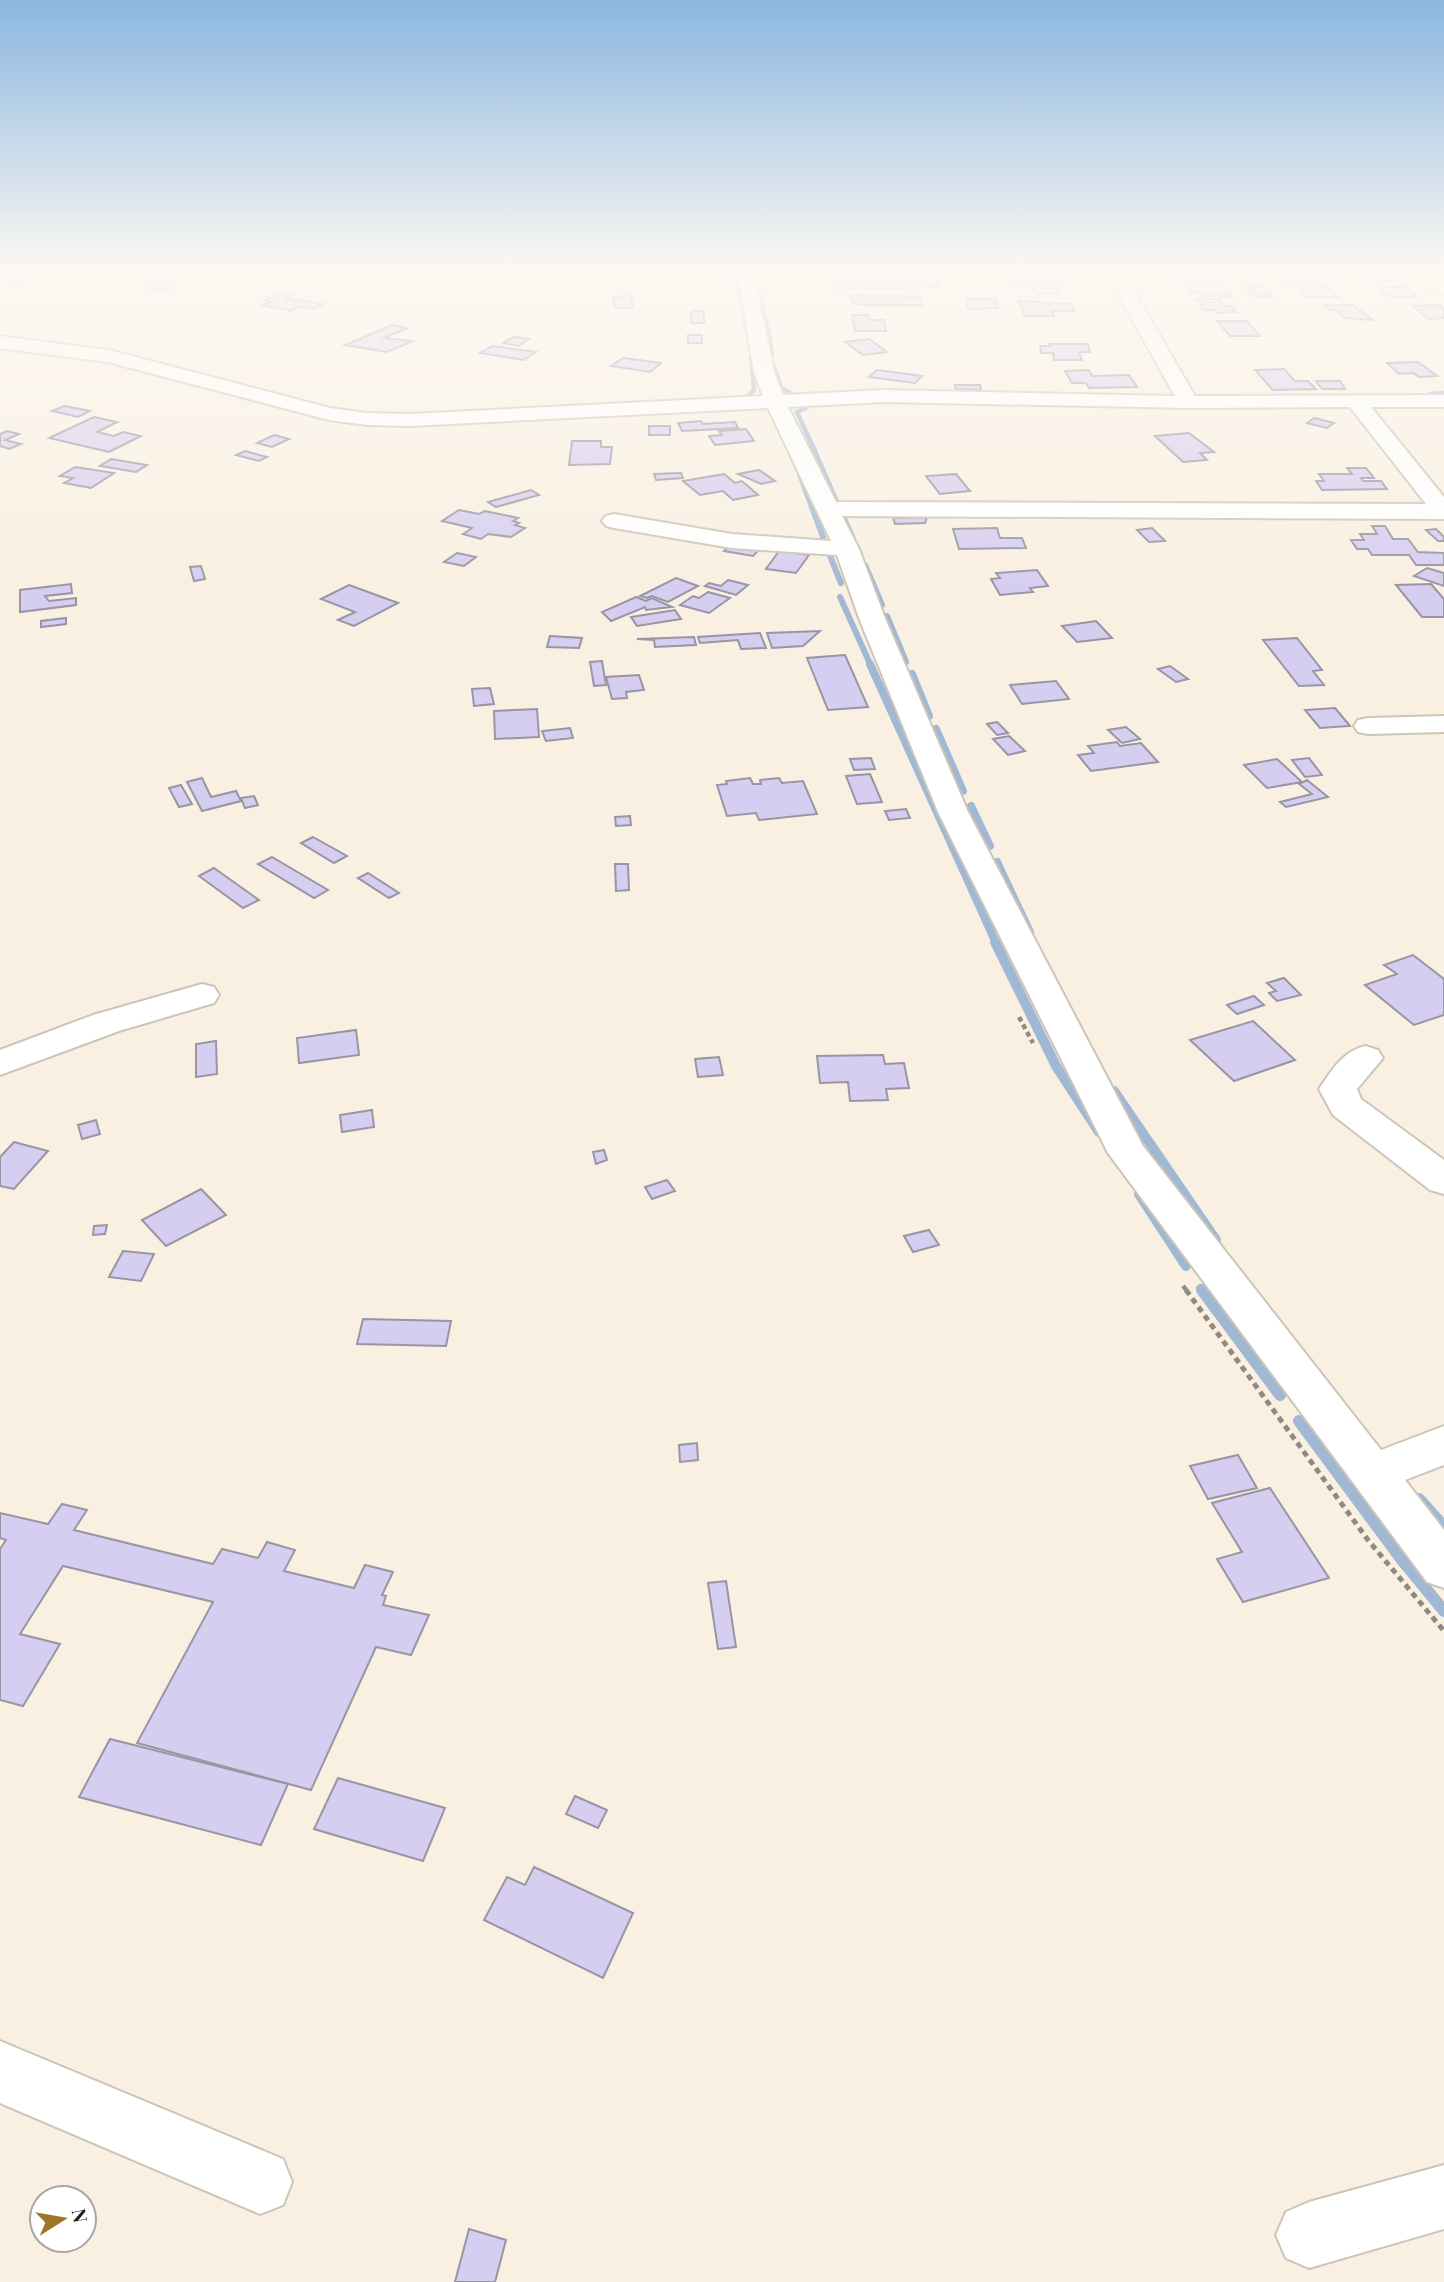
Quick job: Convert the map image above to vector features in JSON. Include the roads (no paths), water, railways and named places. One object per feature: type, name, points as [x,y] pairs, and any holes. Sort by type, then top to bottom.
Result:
[{"type":"street","points":[[183,375],[330,414],[367,419],[410,420],[883,396],[1189,402],[1444,401]]},
{"type":"street","points":[[765,375],[847,549],[882,642],[953,812],[1127,1153],[1444,1567]]},
{"type":"street","points":[[1174,375],[1189,402]]},
{"type":"street","points":[[1355,400],[1444,511]]},
{"type":"street","points":[[829,509],[1444,511]]},
{"type":"street","points":[[614,521],[732,541],[847,549]]},
{"type":"street","points":[[1368,726],[1444,724]]},
{"type":"street","points":[[0,1063],[106,1023],[202,995]]},
{"type":"street","points":[[1365,1058],[1349,1072],[1338,1089],[1346,1106],[1444,1181]]},
{"type":"street","points":[[1372,1473],[1444,1445]]},
{"type":"street","points":[[0,2072],[260,2182]]},
{"type":"street","points":[[1309,2235],[1444,2197]]},
{"type":"waterway","points":[[733,400],[748,396],[754,390],[753,375]]},
{"type":"waterway","points":[[777,375],[781,388],[789,392]]},
{"type":"waterway","points":[[1430,394],[1444,393]]},
{"type":"waterway","points":[[807,407],[797,412],[812,445]]},
{"type":"waterway","points":[[811,444],[837,504]]},
{"type":"waterway","points":[[796,463],[823,537]]},
{"type":"waterway","points":[[842,514],[853,539]]},
{"type":"waterway","points":[[830,556],[841,583]]},
{"type":"waterway","points":[[865,565],[882,605]]},
{"type":"waterway","points":[[840,597],[871,666]]},
{"type":"waterway","points":[[887,616],[906,662]]},
{"type":"waterway","points":[[870,664],[996,943]]},
{"type":"waterway","points":[[912,674],[929,716]]},
{"type":"waterway","points":[[936,729],[963,791]]},
{"type":"waterway","points":[[971,806],[990,846]]},
{"type":"waterway","points":[[997,862],[1030,932]]},
{"type":"waterway","points":[[995,942],[1056,1066],[1099,1132]]},
{"type":"waterway","points":[[1114,1091],[1216,1240]]},
{"type":"waterway","points":[[1139,1194],[1186,1266]]},
{"type":"waterway","points":[[1202,1290],[1280,1395]]},
{"type":"waterway","points":[[1299,1421],[1402,1560],[1444,1611]]},
{"type":"waterway","points":[[1419,1499],[1444,1527]]}]
